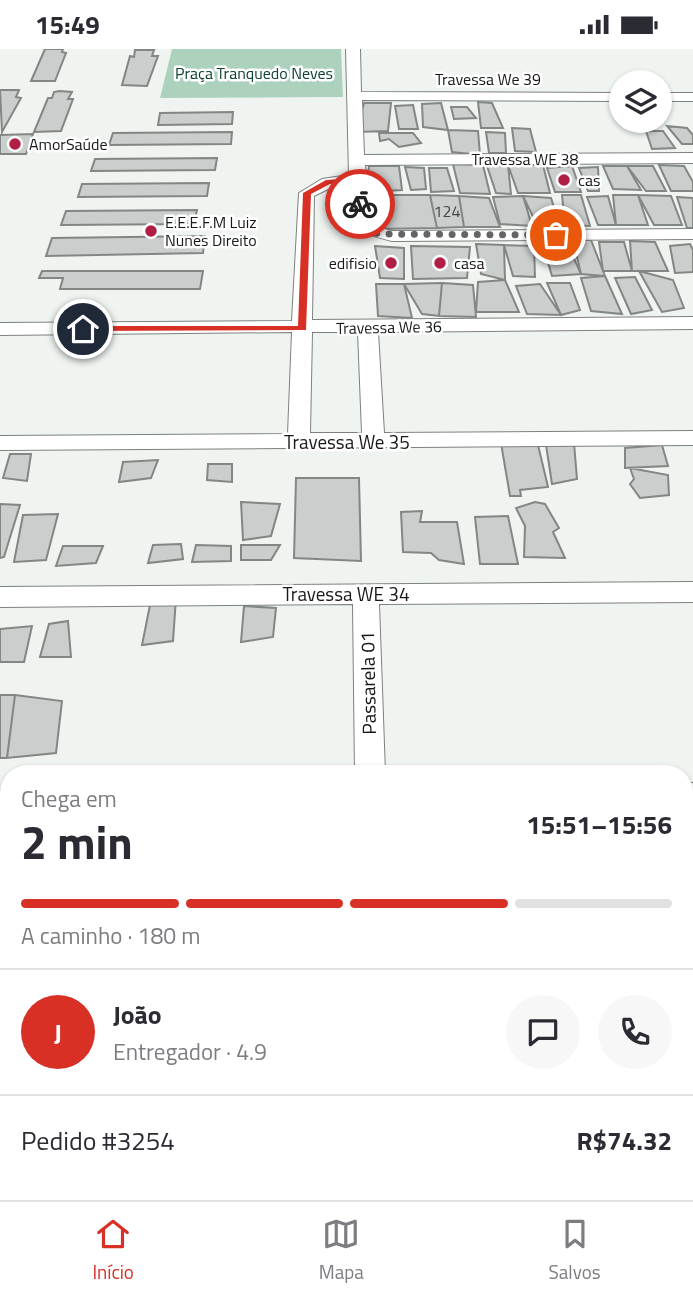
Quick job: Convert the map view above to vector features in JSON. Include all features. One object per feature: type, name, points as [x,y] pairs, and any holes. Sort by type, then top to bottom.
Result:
[{"type":"street","points":[[353,49],[357,170],[362,224],[368,230],[393,236],[693,234]]},
{"type":"street","name":"Travessa We 39","points":[[354,96],[609,97]]},
{"type":"street","points":[[672,97],[693,97]]},
{"type":"street","name":"Travessa WE 38","points":[[357,170],[693,158]]},
{"type":"street","points":[[299,442],[307,193],[357,170]]},
{"type":"street","name":"Travessa We 36","points":[[0,329],[693,323]]},
{"type":"street","points":[[368,327],[373,442]]},
{"type":"street","name":"Travessa We 35","points":[[0,443],[693,438]]},
{"type":"street","name":"Travessa WE 34","points":[[0,597],[693,592]]},
{"type":"street","name":"Passarela 01","points":[[366,593],[370,765]]},
{"type":"green space","name":"Praça Tranquedo Neves","points":[[172,49],[341,49],[343,97],[160,98]]},
{"type":"building","points":[[45,49],[63,49],[62,52],[66,53],[55,81],[31,81]]},
{"type":"building","points":[[135,50],[154,50],[152,56],[158,56],[147,86],[122,85],[130,56],[134,57]]},
{"type":"building","points":[[0,90],[19,90],[16,97],[21,98],[2,132]]},
{"type":"building","points":[[54,92],[72,92],[68,99],[73,99],[61,131],[34,132],[48,98],[52,98]]},
{"type":"building","points":[[478,102],[492,103],[503,128],[481,128]]},
{"type":"building","points":[[364,103],[391,103],[388,131],[356,132]]},
{"type":"building","points":[[441,103],[448,130],[423,127],[422,104]]},
{"type":"building","points":[[413,105],[418,129],[399,129],[395,106]]},
{"type":"building","points":[[451,107],[467,107],[476,118],[454,119]]},
{"type":"building","points":[[233,112],[232,124],[158,125],[160,113]]},
{"type":"building","points":[[672,126],[687,128],[693,135],[693,144],[682,144],[672,132]]},
{"type":"building","points":[[512,128],[530,129],[536,152],[515,151]]},
{"type":"building","points":[[448,130],[478,131],[480,155],[452,152]]},
{"type":"building","points":[[232,132],[231,144],[109,145],[113,133]]},
{"type":"building","points":[[486,132],[505,133],[506,153],[489,153]]},
{"type":"building","points":[[379,133],[413,133],[421,143],[399,147],[389,139],[380,141]]},
{"type":"building","points":[[647,133],[664,133],[675,148],[652,149]]},
{"type":"building","name":"AmorSaúde","points":[[33,134],[26,154],[0,154],[0,135]]},
{"type":"building","points":[[217,158],[215,170],[91,171],[95,159]]},
{"type":"building","points":[[453,164],[483,165],[490,194],[460,193]]},
{"type":"building","points":[[508,165],[543,165],[550,193],[518,193]]},
{"type":"building","points":[[508,165],[511,194],[496,193],[487,166]]},
{"type":"building","points":[[659,165],[684,166],[693,182],[693,191],[671,191]]},
{"type":"building","points":[[369,166],[399,166],[402,190],[366,192]]},
{"type":"building","name":"cas","points":[[572,166],[581,192],[555,192],[547,168]]},
{"type":"building","points":[[603,166],[627,166],[641,190],[613,189]]},
{"type":"building","points":[[627,166],[653,166],[666,191],[646,191]]},
{"type":"building","points":[[405,167],[424,168],[426,189],[411,190]]},
{"type":"building","points":[[598,167],[599,191],[588,191],[579,168]]},
{"type":"building","points":[[429,168],[447,168],[454,191],[431,192]]},
{"type":"building","points":[[209,183],[207,196],[78,197],[82,184]]},
{"type":"building","points":[[369,195],[430,195],[437,228],[375,229]]},
{"type":"building","points":[[430,195],[459,196],[464,227],[437,228]]},
{"type":"building","points":[[562,195],[581,195],[590,226],[565,225]]},
{"type":"building","points":[[613,195],[638,195],[648,225],[616,225]]},
{"type":"building","points":[[638,195],[671,196],[682,225],[654,225]]},
{"type":"building","name":"casa","points":[[459,196],[489,198],[500,227],[464,227]]},
{"type":"building","points":[[523,196],[532,226],[500,224],[493,197]]},
{"type":"building","points":[[523,196],[551,198],[560,226],[537,225]]},
{"type":"building","points":[[608,196],[616,225],[598,225],[587,197]]},
{"type":"building","points":[[677,197],[693,198],[693,228],[687,228]]},
{"type":"building","points":[[197,210],[194,224],[61,225],[66,211]]},
{"type":"building","points":[[205,236],[203,253],[46,256],[52,238]]},
{"type":"building","points":[[541,239],[565,239],[581,274],[552,276]]},
{"type":"building","points":[[573,240],[591,240],[605,276],[581,274]]},
{"type":"building","points":[[630,241],[655,242],[668,271],[632,271]]},
{"type":"building","points":[[599,242],[624,242],[632,271],[603,271]]},
{"type":"building","points":[[476,244],[504,245],[505,280],[481,274]]},
{"type":"building","points":[[690,244],[693,250],[693,272],[675,273],[670,246]]},
{"type":"building","points":[[504,245],[534,246],[535,277],[513,276]]},
{"type":"building","name":"edifisio","points":[[375,246],[404,248],[404,279],[380,278]]},
{"type":"building","name":"casa","points":[[411,246],[470,247],[467,278],[413,279]]},
{"type":"building","points":[[42,271],[203,271],[200,289],[60,289],[63,278],[39,278]]},
{"type":"building","points":[[639,271],[673,280],[684,308],[662,312]]},
{"type":"building","points":[[605,276],[622,314],[591,311],[581,278]]},
{"type":"building","points":[[635,277],[652,310],[631,314],[615,278]]},
{"type":"building","points":[[505,280],[519,312],[476,312],[478,282]]},
{"type":"building","points":[[442,283],[439,316],[422,314],[404,284]]},
{"type":"building","points":[[442,283],[473,285],[476,317],[439,316]]},
{"type":"building","points":[[547,283],[570,283],[580,310],[561,315]]},
{"type":"building","points":[[376,284],[404,284],[412,318],[378,316]]},
{"type":"building","points":[[540,284],[561,315],[527,314],[516,286]]},
{"type":"building","points":[[501,443],[538,445],[548,487],[520,490],[521,496],[510,496]]},
{"type":"building","points":[[574,443],[577,479],[552,484],[546,445]]},
{"type":"building","points":[[662,445],[668,466],[625,468],[625,448]]},
{"type":"building","points":[[10,454],[31,454],[27,481],[3,478]]},
{"type":"building","points":[[158,460],[151,478],[119,482],[123,462]]},
{"type":"building","points":[[208,464],[232,464],[232,482],[207,480]]},
{"type":"building","points":[[630,468],[668,475],[669,495],[640,498],[630,484],[634,479]]},
{"type":"building","points":[[296,478],[359,478],[361,561],[294,558]]},
{"type":"building","points":[[241,502],[280,504],[271,536],[243,540]]},
{"type":"building","points":[[535,502],[545,504],[559,528],[553,532],[565,558],[524,557],[525,526],[516,508]]},
{"type":"building","points":[[0,504],[20,505],[4,557],[0,558]]},
{"type":"building","points":[[422,511],[420,522],[457,522],[464,564],[439,560],[431,553],[403,552],[401,512]]},
{"type":"building","points":[[58,514],[46,560],[14,562],[23,515]]},
{"type":"building","points":[[508,516],[518,564],[480,564],[475,517]]},
{"type":"building","points":[[181,544],[183,559],[148,563],[153,545]]},
{"type":"building","points":[[196,545],[231,546],[231,561],[192,562]]},
{"type":"building","points":[[241,545],[280,545],[271,560],[241,560]]},
{"type":"building","points":[[63,546],[103,546],[96,563],[56,566]]},
{"type":"building","points":[[176,598],[173,641],[142,645],[151,600]]},
{"type":"building","points":[[244,606],[276,608],[273,637],[241,642]]},
{"type":"building","points":[[68,621],[71,657],[40,657],[49,624]]},
{"type":"building","points":[[32,626],[24,662],[0,662],[0,629]]},
{"type":"building","points":[[0,695],[15,695],[7,758],[0,758]]},
{"type":"building","points":[[15,695],[62,701],[56,753],[7,758]]},
{"type":"way so far","points":[[360,204],[362,224],[368,230],[379,234],[556,235]]},
{"type":"place","name":"AmorSaúde","points":[[15,144]]},
{"type":"place","name":"cas","points":[[564,180]]},
{"type":"place","name":"E.E.E.F.M Luiz Nunes Direito","points":[[151,231]]},
{"type":"place","name":"edifisio","points":[[391,263]]},
{"type":"place","name":"casa","points":[[440,263]]},
{"type":"route","points":[[83,329],[303,328],[307,193],[312,188],[328,182],[357,180],[360,204]]}]
